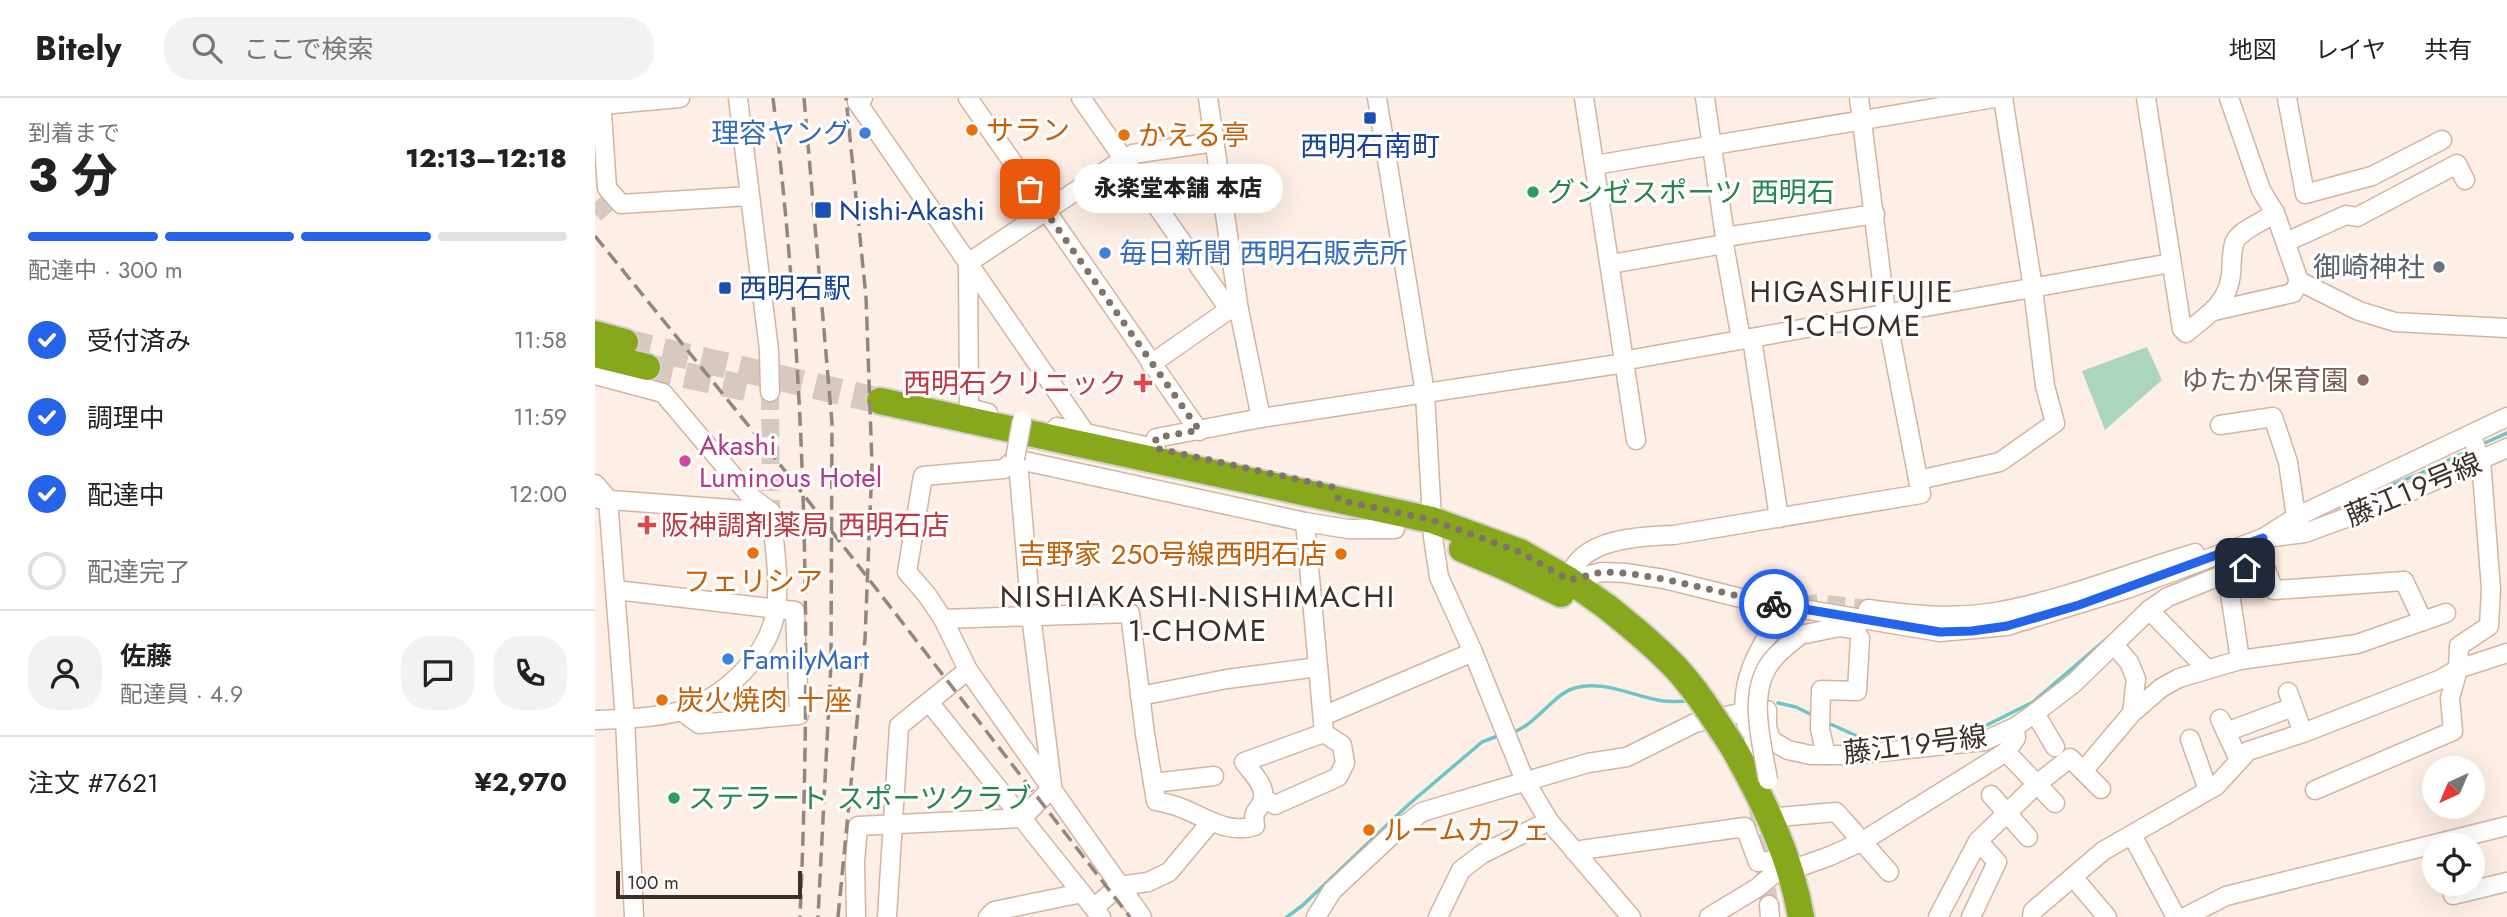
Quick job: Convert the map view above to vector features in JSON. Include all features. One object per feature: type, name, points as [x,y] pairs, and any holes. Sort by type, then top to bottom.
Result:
[{"type":"highway","points":[[595,334],[625,342]]},
{"type":"highway","points":[[595,354],[647,367]]},
{"type":"highway","points":[[1432,529],[1395,529],[1059,458],[881,409],[1339,500],[1432,529],[1505,566],[1565,587],[1604,614],[1695,715],[1735,749],[1747,801],[1780,864],[1801,917]]},
{"type":"highway","points":[[1774,913],[1780,864]]},
{"type":"street","points":[[680,98],[601,102],[600,172],[607,188],[621,204],[749,196]]},
{"type":"street","points":[[739,98],[769,349],[770,392]]},
{"type":"street","points":[[863,98],[857,102],[1084,431]]},
{"type":"street","points":[[968,98],[1199,430]]},
{"type":"street","points":[[1081,98],[1224,302],[1240,310]]},
{"type":"street","points":[[1208,98],[1240,310],[1261,418]]},
{"type":"street","points":[[1377,98],[1425,393],[1432,529],[1439,577],[1525,780],[1549,821],[1631,917]]},
{"type":"street","points":[[1584,98],[1636,440]]},
{"type":"street","points":[[1705,98],[1725,241],[1779,518]]},
{"type":"street","points":[[1565,587],[1577,563],[1603,544],[1921,494],[1886,313],[1859,98]]},
{"type":"street","points":[[1595,165],[1994,98]]},
{"type":"street","points":[[1918,480],[2000,462],[2055,423],[2045,386],[2033,288],[2003,98]]},
{"type":"street","points":[[2146,98],[2182,329],[2186,333],[2214,311],[2230,289],[2234,243],[2243,232],[2263,223],[2275,213]]},
{"type":"street","points":[[2229,98],[2261,190],[2275,213],[2299,281],[2359,311],[2395,322],[2507,328]]},
{"type":"street","points":[[2287,98],[2305,194],[2372,176],[2442,140]]},
{"type":"street","points":[[968,263],[1133,153],[1215,142]]},
{"type":"street","points":[[2286,242],[2346,215],[2357,217],[2457,164],[2465,180]]},
{"type":"street","points":[[1611,264],[1875,215]]},
{"type":"street","points":[[968,263],[969,408],[1332,487],[1339,500]]},
{"type":"street","points":[[1155,448],[1156,438],[1261,418],[1625,363],[1628,360],[2171,263]]},
{"type":"street","points":[[2214,311],[2293,293],[2299,281]]},
{"type":"street","points":[[1151,364],[1227,311],[1240,310]]},
{"type":"street","points":[[595,375],[663,393],[750,496],[771,512],[777,580],[772,627],[758,653],[740,675],[711,696],[681,710],[625,719],[595,720]]},
{"type":"street","points":[[2220,425],[2273,417],[2288,462],[2296,517],[2305,533]]},
{"type":"street","points":[[1709,917],[1746,895],[1780,864],[1784,831],[1767,780],[1758,703],[1761,680],[1773,658],[1800,635],[1840,627],[1899,637],[2007,626],[2127,589],[2263,538],[2296,517],[2507,417]]},
{"type":"street","points":[[1022,420],[1015,459],[1019,473],[1031,615],[1052,788]]},
{"type":"street","points":[[2315,790],[2453,731],[2450,698],[2458,670],[2459,646],[2489,626],[2491,589],[2481,460],[2470,435]]},
{"type":"street","name":"藤江１９号線","points":[[2263,538],[2305,533],[2378,506],[2507,448]]},
{"type":"street","points":[[1015,459],[1305,523],[1348,528],[1395,529]]},
{"type":"street","points":[[1015,459],[1004,469],[923,476],[907,572],[927,594],[943,619],[968,670],[1142,917]]},
{"type":"street","points":[[595,484],[601,499],[616,590],[634,917]]},
{"type":"street","points":[[601,499],[771,512]]},
{"type":"street","points":[[1263,798],[1275,805],[1338,776],[1345,763],[1342,745],[1323,724],[1305,523]]},
{"type":"street","points":[[2263,538],[2263,562],[2274,590],[2404,581],[2423,621]]},
{"type":"street","points":[[1868,609],[1910,615],[1954,616],[1994,612],[2037,603],[2199,551],[2221,555]]},
{"type":"street","name":"藤江１９号線","points":[[1744,712],[1767,710],[1767,727],[1771,740],[1788,750],[1811,755],[1852,755],[1984,741],[2015,727],[2035,713],[2074,682],[2149,610],[2168,597],[2227,573],[2263,562]]},
{"type":"street","points":[[1565,587],[1602,572],[1625,573],[1664,579],[1749,600],[1940,632]]},
{"type":"street","points":[[2227,573],[2241,660]]},
{"type":"street","points":[[616,590],[795,611],[799,715],[699,724],[681,710]]},
{"type":"street","points":[[2149,610],[2206,670]]},
{"type":"street","points":[[943,619],[1130,612],[1156,801],[1184,809],[1210,823],[1242,830],[1255,827],[1253,815],[1263,798],[1261,784],[1244,762],[1473,652]]},
{"type":"street","points":[[2084,770],[2132,713],[2161,688],[2179,678],[2241,660],[2357,644],[2446,613]]},
{"type":"street","points":[[1735,749],[1749,674],[1765,638],[1778,622]]},
{"type":"street","points":[[1826,755],[1820,729],[1821,690],[1857,691],[1860,638]]},
{"type":"street","points":[[2114,645],[2129,662],[2136,679],[2132,713]]},
{"type":"street","points":[[2032,917],[2033,911],[2103,851],[2216,786],[2248,751],[2302,733],[2507,653]]},
{"type":"street","points":[[1140,696],[1227,679],[1318,667]]},
{"type":"street","points":[[887,917],[899,726],[968,670]]},
{"type":"street","points":[[2239,760],[2223,726],[2290,699],[2302,733]]},
{"type":"street","points":[[929,702],[1097,912],[1119,886],[1148,882],[1169,872],[1210,823]]},
{"type":"street","points":[[1316,917],[1332,891],[1393,834],[1422,812],[1588,763],[1627,757],[1695,723],[1744,712]]},
{"type":"street","points":[[2035,713],[2055,747]]},
{"type":"street","points":[[1574,851],[1745,827],[1758,862],[1780,864],[1863,841],[2006,752],[2016,738],[2015,727]]},
{"type":"street","points":[[2190,738],[2208,790]]},
{"type":"street","points":[[2006,752],[2056,803]]},
{"type":"street","points":[[1938,917],[1978,841],[2037,784],[2070,758],[2101,789]]},
{"type":"street","points":[[1153,783],[1214,776]]},
{"type":"street","points":[[856,917],[855,862],[858,826],[1022,818],[1052,788]]},
{"type":"street","points":[[1991,795],[2028,837]]},
{"type":"street","points":[[1778,817],[1836,812],[1889,872]]},
{"type":"street","points":[[1438,917],[1461,870],[1482,854],[1549,821]]},
{"type":"street","points":[[2481,833],[2507,826]]},
{"type":"street","points":[[2132,835],[2176,917]]},
{"type":"street","points":[[1971,917],[1997,862],[1978,841]]},
{"type":"street","points":[[2185,917],[2226,896],[2422,848]]},
{"type":"street","points":[[2073,877],[2107,917]]},
{"type":"street","points":[[2485,887],[2507,882]]},
{"type":"street","points":[[988,917],[994,911],[1082,893]]},
{"type":"green space","points":[[2147,347],[2162,380],[2105,430],[2082,371]]},
{"type":"waterway","points":[[2480,445],[2507,433]]},
{"type":"waterway","points":[[2336,508],[2470,450]]},
{"type":"waterway","points":[[2182,582],[2215,565]]},
{"type":"waterway","points":[[1951,736],[1985,726],[2033,702],[2111,635]]},
{"type":"waterway","points":[[1511,733],[1528,724],[1557,698],[1583,686],[1618,689],[1663,701],[1690,701]]},
{"type":"waterway","points":[[1778,703],[1796,707],[1816,717]]},
{"type":"waterway","points":[[1826,722],[1859,737],[1902,742]]},
{"type":"waterway","points":[[1287,917],[1408,805],[1482,742],[1500,735]]},
{"type":"tunnel","points":[[595,214],[614,197]]},
{"type":"tunnel","points":[[625,342],[880,401]]},
{"type":"tunnel","points":[[647,367],[746,388]]},
{"type":"tunnel","points":[[770,392],[771,512]]},
{"type":"tunnel","points":[[1778,622],[1805,605],[1820,603],[1868,609]]},
{"type":"tunnel","points":[[1758,808],[1769,905]]},
{"type":"railway","points":[[773,98],[793,302],[803,507],[805,712],[800,917]]},
{"type":"railway","points":[[804,98],[832,423],[831,663],[818,917]]},
{"type":"railway","points":[[838,917],[865,639],[872,464],[866,297],[846,98]]},
{"type":"railway","points":[[595,236],[786,472],[1130,917]]},
{"type":"way so far","points":[[1030,189],[1199,430],[1156,438],[1155,448],[1332,487],[1339,500],[1432,520],[1520,552],[1569,580],[1602,572],[1625,573],[1774,604]]},
{"type":"place","name":"西明石南町","points":[[1370,118]]},
{"type":"place","name":"サラン","points":[[972,130]]},
{"type":"place","name":"理容ヤング","points":[[865,133]]},
{"type":"place","name":"かえる亭","points":[[1124,135]]},
{"type":"place","name":"永楽堂本舗 本店","points":[[1030,189]]},
{"type":"place","name":"グンゼスポーツ 西明石","points":[[1533,192]]},
{"type":"place","name":"Nishi-Akashi","points":[[823,210]]},
{"type":"place","name":"毎日新聞 西明石販売所","points":[[1105,253]]},
{"type":"place","name":"御崎神社","points":[[2439,267]]},
{"type":"place","name":"西明石駅","points":[[725,288]]},
{"type":"place","name":"ゆたか保育園","points":[[2363,380]]},
{"type":"place","name":"西明石クリニック","points":[[1143,383]]},
{"type":"place","name":"Akashi Luminous Hotel","points":[[685,461]]},
{"type":"place","name":"阪神調剤薬局 西明石店","points":[[647,525]]},
{"type":"place","name":"フェリシア","points":[[753,553]]},
{"type":"place","name":"吉野家 250号線西明石店","points":[[1341,554]]},
{"type":"place","name":"FamilyMart","points":[[728,659]]},
{"type":"place","name":"炭火焼肉 十座","points":[[662,700]]},
{"type":"place","name":"ステラート スポーツクラブ","points":[[674,798]]},
{"type":"place","name":"ルームカフェ","points":[[1369,830]]},
{"type":"district","name":"HIGASHIFUJIE 1-CHOME","points":[[1852,309]]},
{"type":"district","name":"NISHIAKASHI-NISHIMACHI 1-CHOME","points":[[1198,614]]},
{"type":"route","points":[[1774,604],[1880,624],[1940,632],[1972,631],[2007,626],[2079,605],[2263,538],[2263,562],[2245,568]]}]
